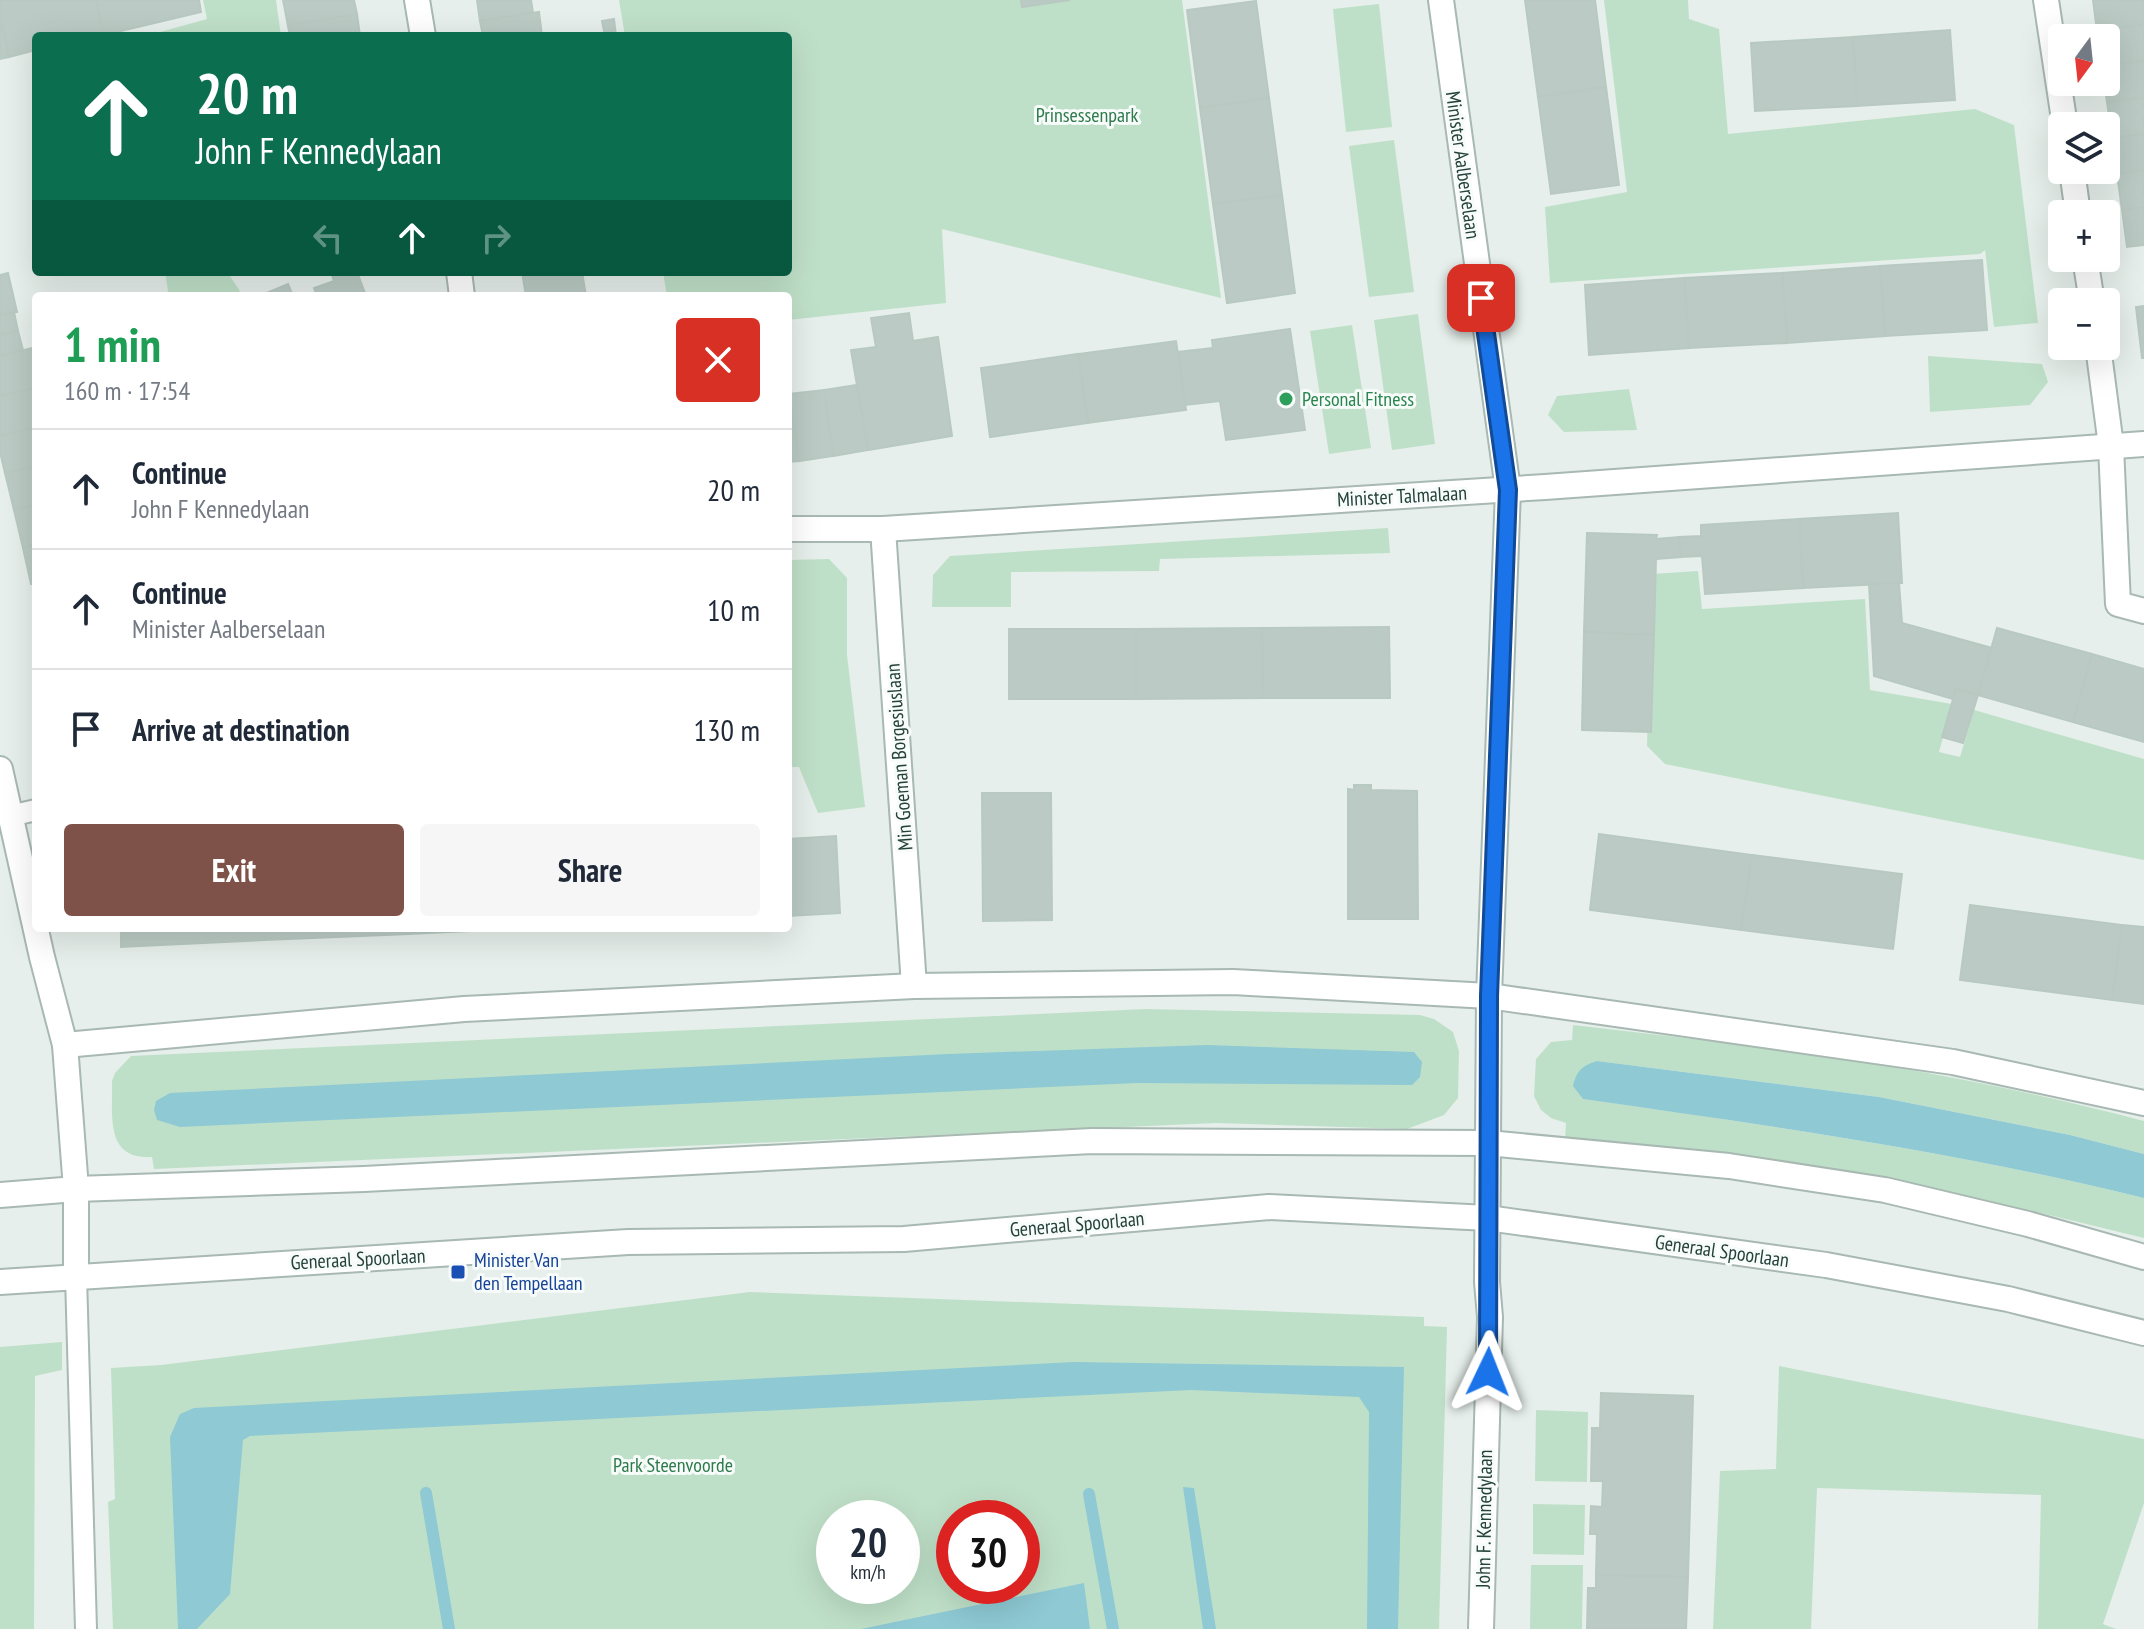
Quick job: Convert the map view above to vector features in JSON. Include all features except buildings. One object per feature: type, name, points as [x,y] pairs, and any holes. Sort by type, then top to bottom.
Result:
[{"type":"street","points":[[417,0],[422,32]]},
{"type":"street","name":"Minister Aalberselaan","points":[[1441,0],[1508,490],[1489,996],[1488,1143]]},
{"type":"street","points":[[2046,0],[2063,112]]},
{"type":"street","points":[[2100,360],[2111,446],[2118,604],[2144,611]]},
{"type":"street","name":"Minister Talmalaan","points":[[792,529],[883,529],[1508,490],[2144,444]]},
{"type":"street","name":"Min Goeman Borgesiuslaan","points":[[883,529],[914,986]]},
{"type":"street","points":[[0,769],[32,908]]},
{"type":"street","points":[[38,932],[65,1045],[76,1189],[76,1276]]},
{"type":"street","points":[[65,1045],[464,1009],[914,986],[1233,982],[1489,996],[1953,1062],[2144,1103]]},
{"type":"street","points":[[0,1195],[1092,1141],[1488,1143],[1729,1166],[1885,1190],[2028,1224],[2144,1257]]},
{"type":"street","name":"John F. Kennedylaan","points":[[1481,1629],[1490,1317],[1487,1282],[1488,1143]]},
{"type":"street","name":"Generaal Spoorlaan","points":[[0,1282],[628,1242],[904,1239],[1269,1207],[1488,1218],[1826,1265],[2008,1299],[2144,1333]]},
{"type":"lane","points":[[10,816],[32,811]]},
{"type":"lane","points":[[76,1276],[86,1629]]},
{"type":"green space","points":[[203,0],[276,0],[280,32],[160,32],[207,19]]},
{"type":"green space","name":"Prinsessenpark","points":[[619,0],[1182,0],[1221,298],[942,229],[946,303],[792,320],[792,292],[666,292],[664,276],[792,276],[792,32],[624,32]]},
{"type":"green space","points":[[1604,0],[1688,0],[1689,19],[1719,29],[1728,134],[1975,109],[2014,125],[2038,323],[1994,327],[1985,250],[1980,254],[1550,283],[1545,207],[1627,192]]},
{"type":"green space","points":[[1379,4],[1392,127],[1346,132],[1333,9]]},
{"type":"green space","points":[[1394,140],[1414,292],[1369,297],[1349,146]]},
{"type":"green space","points":[[166,276],[230,276],[240,291],[167,292]]},
{"type":"green space","points":[[1418,314],[1435,444],[1392,450],[1374,320]]},
{"type":"green space","points":[[1352,325],[1371,448],[1329,454],[1310,331]]},
{"type":"green space","points":[[1928,356],[2042,364],[2048,382],[2030,405],[1930,412]]},
{"type":"green space","points":[[1629,389],[1637,430],[1564,432],[1548,415],[1557,396]]},
{"type":"green space","points":[[1388,528],[1390,553],[1160,559],[1159,571],[1011,572],[1011,607],[932,607],[933,575],[950,556]]},
{"type":"green space","points":[[829,559],[847,578],[847,655],[865,807],[818,813],[799,767],[792,767],[792,560]]},
{"type":"green space","points":[[1698,571],[1702,609],[1865,599],[1870,690],[1952,704],[1939,752],[1960,757],[1974,710],[2144,759],[2144,860],[1665,764],[1647,746],[1652,574]]},
{"type":"green space","points":[[1146,1009],[1420,1015],[1434,1019],[1453,1032],[1459,1051],[1458,1098],[1444,1115],[1407,1129],[1217,1123],[154,1169],[152,1157],[137,1156],[119,1143],[112,1121],[112,1081],[115,1073],[131,1056]]},
{"type":"green space","points":[[1573,1025],[1887,1066],[2016,1090],[2144,1121],[2144,1154],[2070,1135],[1879,1097],[1597,1061],[1584,1099],[1935,1154],[2144,1198],[2144,1238],[2041,1213],[1875,1180],[1565,1140],[1566,1123],[1551,1118],[1541,1110],[1534,1096],[1536,1059],[1551,1042],[1572,1040]]},
{"type":"green space","name":"Park Steenvoorde","points":[[750,1292],[1424,1317],[1424,1326],[1447,1327],[1439,1629],[113,1629],[108,1502],[115,1499],[111,1368],[161,1365]]},
{"type":"green space","points":[[62,1342],[62,1370],[35,1376],[34,1629],[0,1629],[0,1347]]},
{"type":"green space","points":[[1779,1366],[2144,1439],[2144,1503],[2103,1624],[2116,1629],[2038,1629],[2041,1495],[1817,1488],[1811,1629],[1713,1629],[1720,1471],[1776,1469]]},
{"type":"green space","points":[[1536,1410],[1588,1412],[1587,1482],[1535,1481]]},
{"type":"green space","points":[[1533,1504],[1585,1505],[1584,1555],[1533,1554]]},
{"type":"green space","points":[[1531,1565],[1583,1565],[1582,1629],[1530,1629]]},
{"type":"water","points":[[1207,1045],[1414,1052],[1422,1062],[1420,1077],[1412,1085],[1137,1083],[180,1127],[157,1120],[154,1110],[156,1101],[170,1093],[948,1054]]},
{"type":"water","points":[[1597,1061],[1879,1097],[2070,1135],[2144,1154],[2144,1198],[1935,1154],[1583,1099],[1573,1086],[1578,1072]]},
{"type":"water","points":[[1074,1362],[1404,1367],[1398,1629],[1367,1629],[1369,1412],[1359,1397],[1191,1390],[250,1436],[243,1440],[230,1594],[197,1629],[178,1629],[170,1437],[180,1414],[194,1408]]},
{"type":"water","points":[[1183,1487],[1194,1488],[1216,1629],[1203,1629]]},
{"type":"water","points":[[1084,1583],[1090,1629],[861,1629],[982,1604],[1040,1604],[1040,1592]]},
{"type":"waterway","points":[[426,1493],[449,1629]]},
{"type":"waterway","points":[[1089,1494],[1113,1629]]},
{"type":"place","name":"Personal Fitness","points":[[1286,399]]},
{"type":"place","name":"Minister Van den Tempellaan","points":[[458,1272]]},
{"type":"route","points":[[1481,298],[1508,490],[1489,996],[1488,1372]]}]
